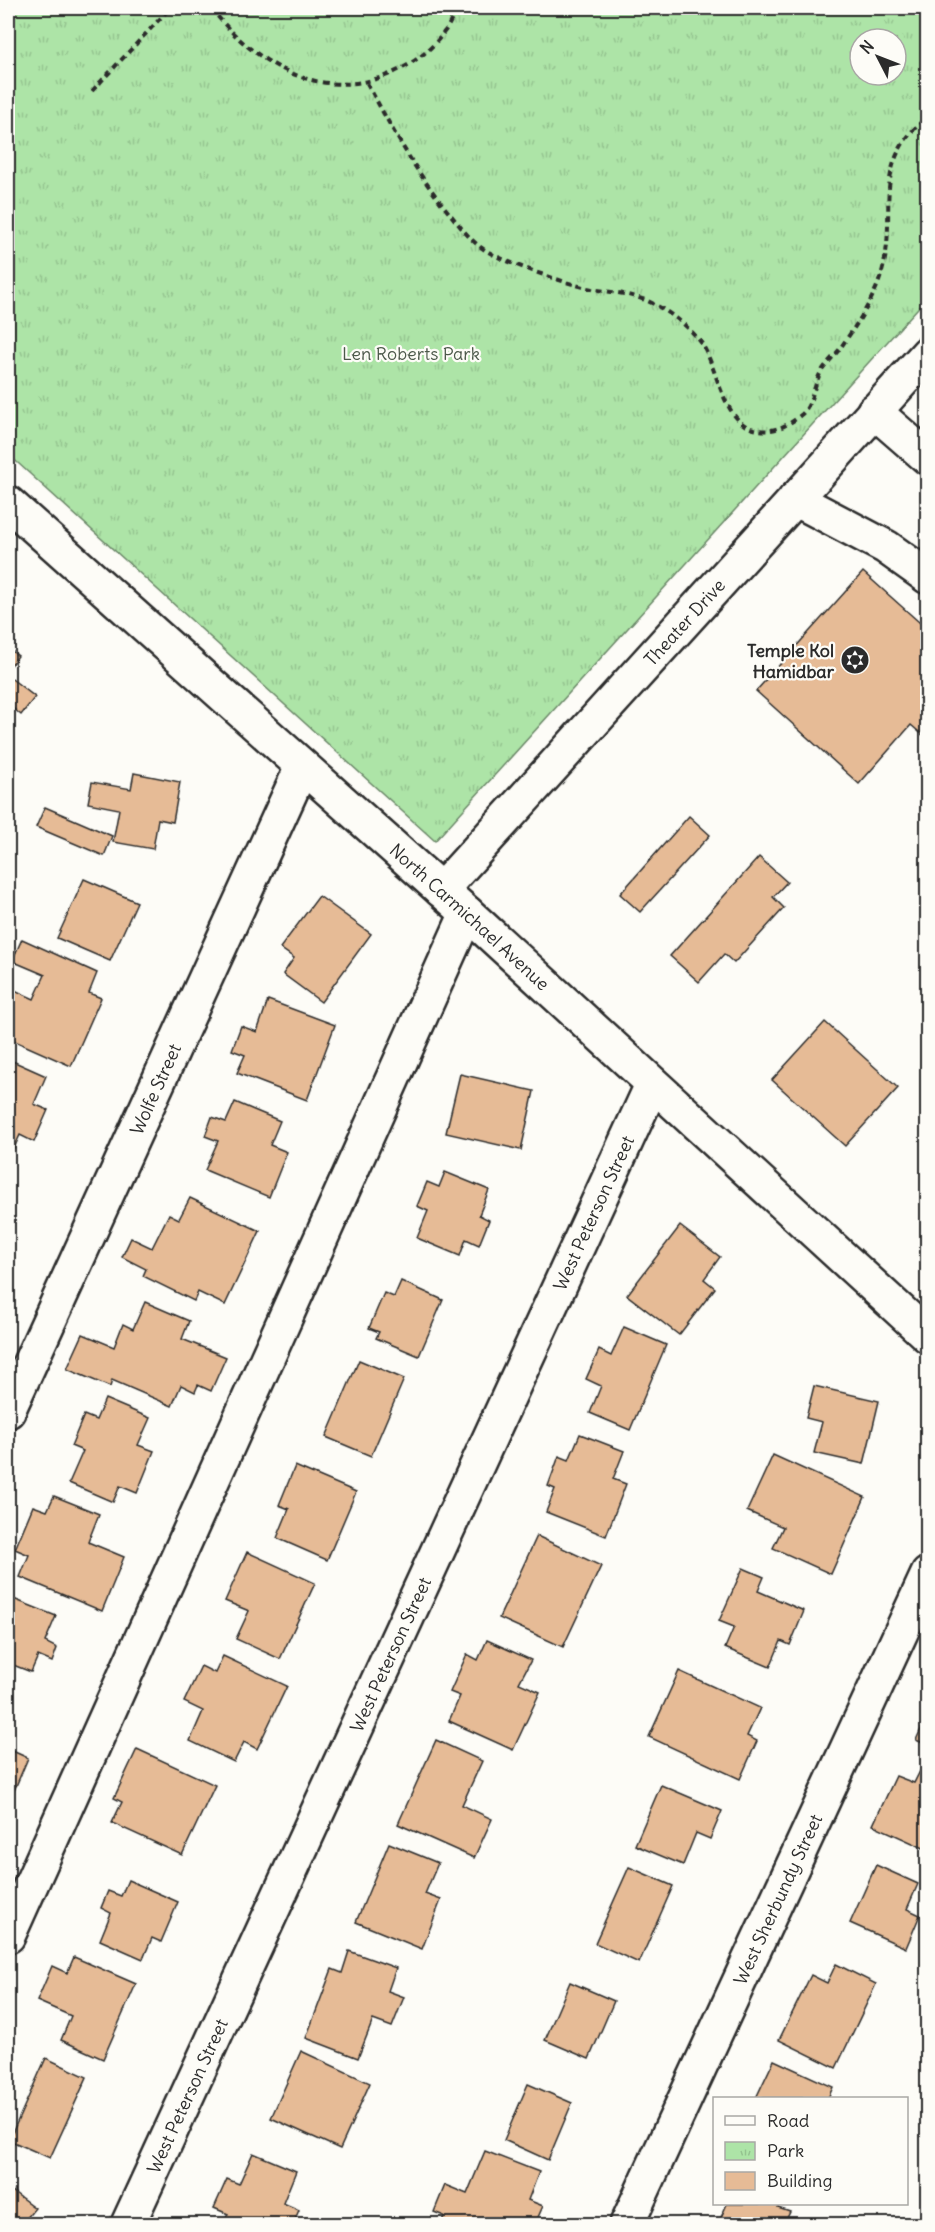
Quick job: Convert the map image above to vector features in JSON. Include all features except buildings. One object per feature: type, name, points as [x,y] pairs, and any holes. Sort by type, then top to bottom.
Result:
[{"type":"street","name":"Theater Drive","points":[[441,890],[927,353]]},
{"type":"street","points":[[874,411],[927,458]]},
{"type":"street","points":[[795,498],[886,547],[927,577]]},
{"type":"street","name":"North Carmichael Avenue","points":[[8,503],[441,890],[927,1336]]},
{"type":"street","name":"Wolfe Street","points":[[8,1411],[302,767]]},
{"type":"street","points":[[8,1936],[467,914]]},
{"type":"street","name":"West Peterson Street","points":[[128,2224],[652,1085]]},
{"type":"street","name":"West Sherbundy Street","points":[[627,2224],[927,1574]]},
{"type":"path","points":[[92,91],[170,8]]},
{"type":"path","points":[[211,8],[228,30],[262,56],[298,77],[321,83],[345,85],[367,83],[409,66],[444,33],[457,8]]},
{"type":"path","points":[[367,83],[413,166],[458,224],[482,248],[555,278],[649,301],[676,319],[702,344],[728,404],[738,419],[753,429],[761,430],[785,427],[804,412],[821,372],[840,349],[873,296],[882,271],[888,186],[894,158],[903,140],[927,116]]},
{"type":"green space","name":"Len Roberts Park","points":[[8,8],[927,8],[927,298],[435,841],[8,454]]},
{"type":"place","name":"Temple Kol Hamidbar","points":[[855,660]]}]
